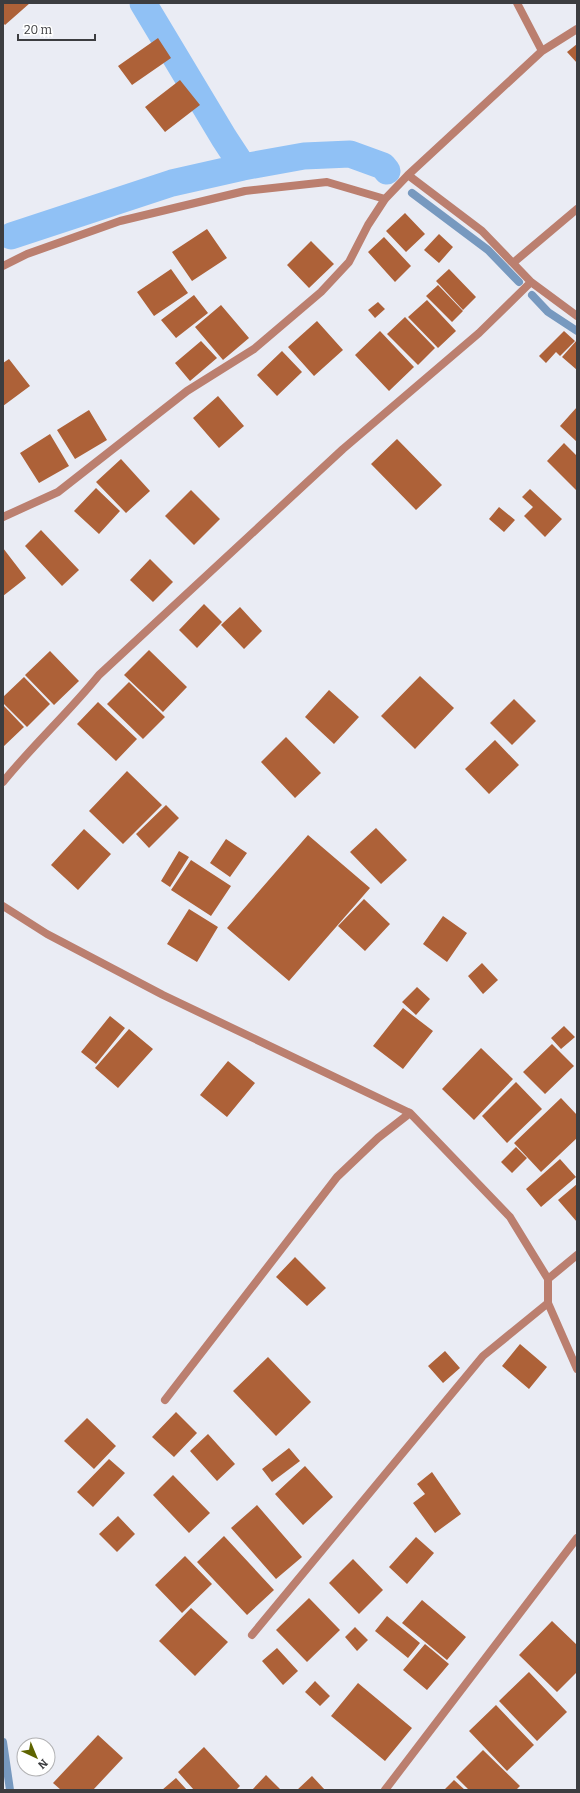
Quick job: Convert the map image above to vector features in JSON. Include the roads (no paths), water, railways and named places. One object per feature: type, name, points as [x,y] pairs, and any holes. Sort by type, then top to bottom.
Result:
[{"type":"street","points":[[517,3],[542,51]]},
{"type":"street","points":[[3,517],[58,492],[187,391],[254,349],[321,292],[349,262],[368,225],[384,199],[408,175],[542,51],[577,29]]},
{"type":"street","points":[[408,175],[482,231],[531,282],[577,316]]},
{"type":"street","points":[[3,266],[27,254],[120,221],[245,191],[328,182],[384,199]]},
{"type":"street","points":[[513,263],[577,209]]},
{"type":"street","points":[[3,782],[37,742],[76,704],[104,670],[343,449],[479,333],[531,282]]},
{"type":"street","points":[[3,906],[47,934],[163,995],[410,1112],[510,1217],[548,1279],[548,1303],[577,1369]]},
{"type":"street","points":[[165,1400],[337,1177],[378,1138],[410,1112]]},
{"type":"street","points":[[548,1279],[577,1255]]},
{"type":"street","points":[[252,1635],[483,1356],[548,1303]]},
{"type":"street","points":[[385,1790],[577,1538]]},
{"type":"waterway","points":[[143,3],[243,167]]},
{"type":"waterway","points":[[11,236],[172,183],[243,167],[304,156],[350,154],[383,166],[387,171]]},
{"type":"waterway","points":[[412,193],[488,250],[519,282]]},
{"type":"waterway","points":[[532,295],[548,312],[577,331]]},
{"type":"waterway","points":[[3,1742],[10,1790]]}]
